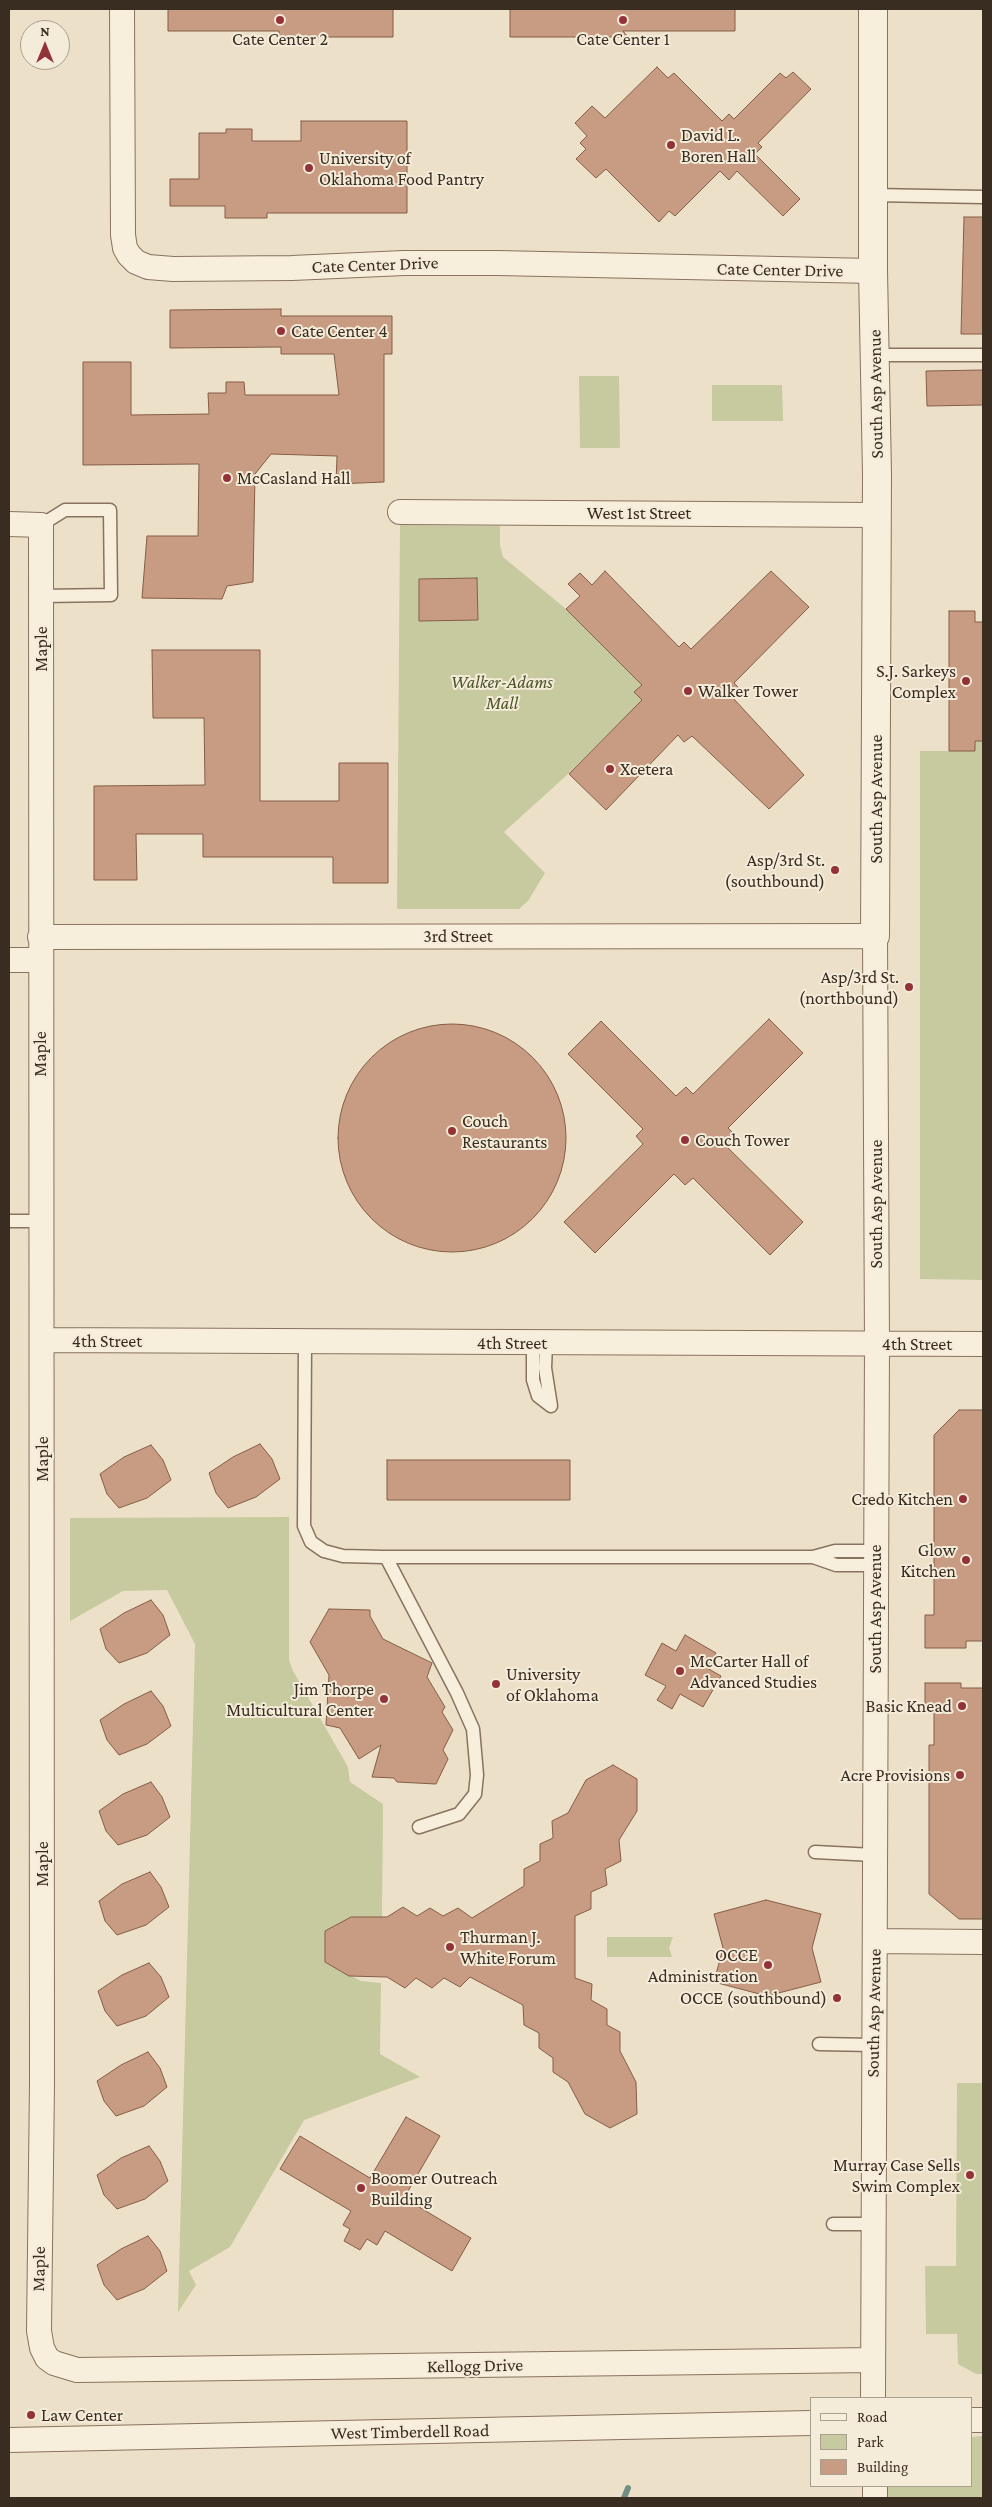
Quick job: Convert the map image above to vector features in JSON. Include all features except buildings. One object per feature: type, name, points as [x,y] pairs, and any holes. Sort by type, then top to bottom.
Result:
[{"type":"street","name":"Cate Center Drive","points":[[122,9],[123,235],[125,248],[129,255],[136,262],[148,267],[173,269],[282,268],[404,263],[497,263],[873,271]]},
{"type":"street","name":"South Asp Avenue","points":[[873,9],[873,271],[877,515],[875,936],[877,1344],[872,2224],[873,2397]]},
{"type":"street","name":"West 1st Street","points":[[400,512],[877,515]]},
{"type":"street","points":[[9,524],[41,525]]},
{"type":"street","name":"Maple","points":[[41,525],[42,2084],[39,2331],[46,2358],[54,2363],[77,2370]]},
{"type":"street","name":"3rd Street","points":[[40,937],[875,936]]},
{"type":"street","points":[[9,960],[40,960]]},
{"type":"street","name":"4th Street","points":[[42,1340],[983,1344]]},
{"type":"street","points":[[874,1941],[983,1942]]},
{"type":"street","name":"Kellogg Drive","points":[[77,2370],[872,2360]]},
{"type":"street","name":"West Timberdell Road","points":[[9,2440],[810,2423]]},
{"type":"lane","points":[[873,195],[983,197]]},
{"type":"lane","points":[[875,355],[983,355]]},
{"type":"lane","points":[[41,525],[64,510],[110,510],[111,595],[41,596]]},
{"type":"lane","points":[[9,1221],[41,1221]]},
{"type":"lane","points":[[305,1342],[304,1526],[311,1542],[324,1551],[343,1556],[386,1558],[813,1558],[835,1551],[875,1558]]},
{"type":"lane","points":[[386,1558],[457,1693],[473,1729],[477,1775],[475,1794],[459,1814],[419,1827]]},
{"type":"lane","points":[[815,1852],[874,1854]]},
{"type":"lane","points":[[819,2044],[873,2045]]},
{"type":"lane","points":[[833,2224],[872,2224]]},
{"type":"green space","points":[[579,376],[619,376],[620,448],[580,448]]},
{"type":"green space","points":[[712,385],[782,385],[783,421],[712,421]]},
{"type":"green space","name":"Walker-Adams Mall","points":[[400,525],[500,526],[500,545],[503,557],[566,609],[642,685],[634,692],[642,700],[567,775],[504,832],[545,873],[528,901],[519,909],[397,909]]},
{"type":"green space","points":[[975,741],[983,741],[983,1280],[920,1279],[920,751],[975,751]]},
{"type":"green space","points":[[289,1517],[289,1660],[293,1671],[348,1767],[350,1782],[383,1804],[382,1917],[352,1917],[325,1931],[325,1962],[361,1981],[381,1983],[380,2054],[420,2077],[304,2120],[230,2247],[189,2271],[196,2285],[178,2312],[195,1644],[167,1590],[123,1591],[70,1621],[70,1518]]},
{"type":"green space","points":[[607,1937],[673,1937],[669,1948],[672,1957],[607,1957]]},
{"type":"green space","name":"Murray Case Sells Swim Complex","points":[[957,2083],[983,2083],[983,2374],[976,2374],[958,2364],[957,2334],[926,2334],[925,2266],[956,2266]]},
{"type":"green space","points":[[983,2436],[983,2498],[884,2498],[884,2487],[972,2487],[972,2437]]},
{"type":"waterway","points":[[624,2498],[628,2488]]},
{"type":"place","name":"Cate Center 2","points":[[280,20]]},
{"type":"place","name":"Cate Center 1","points":[[623,20]]},
{"type":"place","name":"David L. Boren Hall","points":[[671,145]]},
{"type":"place","name":"University of Oklahoma Food Pantry","points":[[309,168]]},
{"type":"place","name":"Cate Center 4","points":[[281,331]]},
{"type":"place","name":"McCasland Hall","points":[[227,478]]},
{"type":"place","name":"S.J. Sarkeys Complex","points":[[966,681]]},
{"type":"place","name":"Walker Tower","points":[[688,691]]},
{"type":"place","name":"Xcetera","points":[[610,769]]},
{"type":"place","name":"Asp/3rd St. (southbound)","points":[[835,870]]},
{"type":"place","name":"Asp/3rd St. (northbound)","points":[[909,987]]},
{"type":"place","name":"Couch Restaurants","points":[[452,1131]]},
{"type":"place","name":"Couch Tower","points":[[685,1140]]},
{"type":"place","name":"Credo Kitchen","points":[[963,1499]]},
{"type":"place","name":"Glow Kitchen","points":[[966,1560]]},
{"type":"place","name":"McCarter Hall of Advanced Studies","points":[[680,1671]]},
{"type":"place","name":"University of Oklahoma","points":[[496,1684]]},
{"type":"place","name":"Jim Thorpe Multicultural Center","points":[[384,1699]]},
{"type":"place","name":"Basic Knead","points":[[962,1706]]},
{"type":"place","name":"Acre Provisions","points":[[960,1775]]},
{"type":"place","name":"Thurman J. White Forum","points":[[450,1947]]},
{"type":"place","name":"OCCE Administration","points":[[768,1965]]},
{"type":"place","name":"OCCE (southbound)","points":[[837,1998]]},
{"type":"place","name":"Murray Case Sells Swim Complex","points":[[970,2175]]},
{"type":"place","name":"Boomer Outreach Building","points":[[361,2188]]},
{"type":"place","name":"Law Center","points":[[31,2415]]}]
